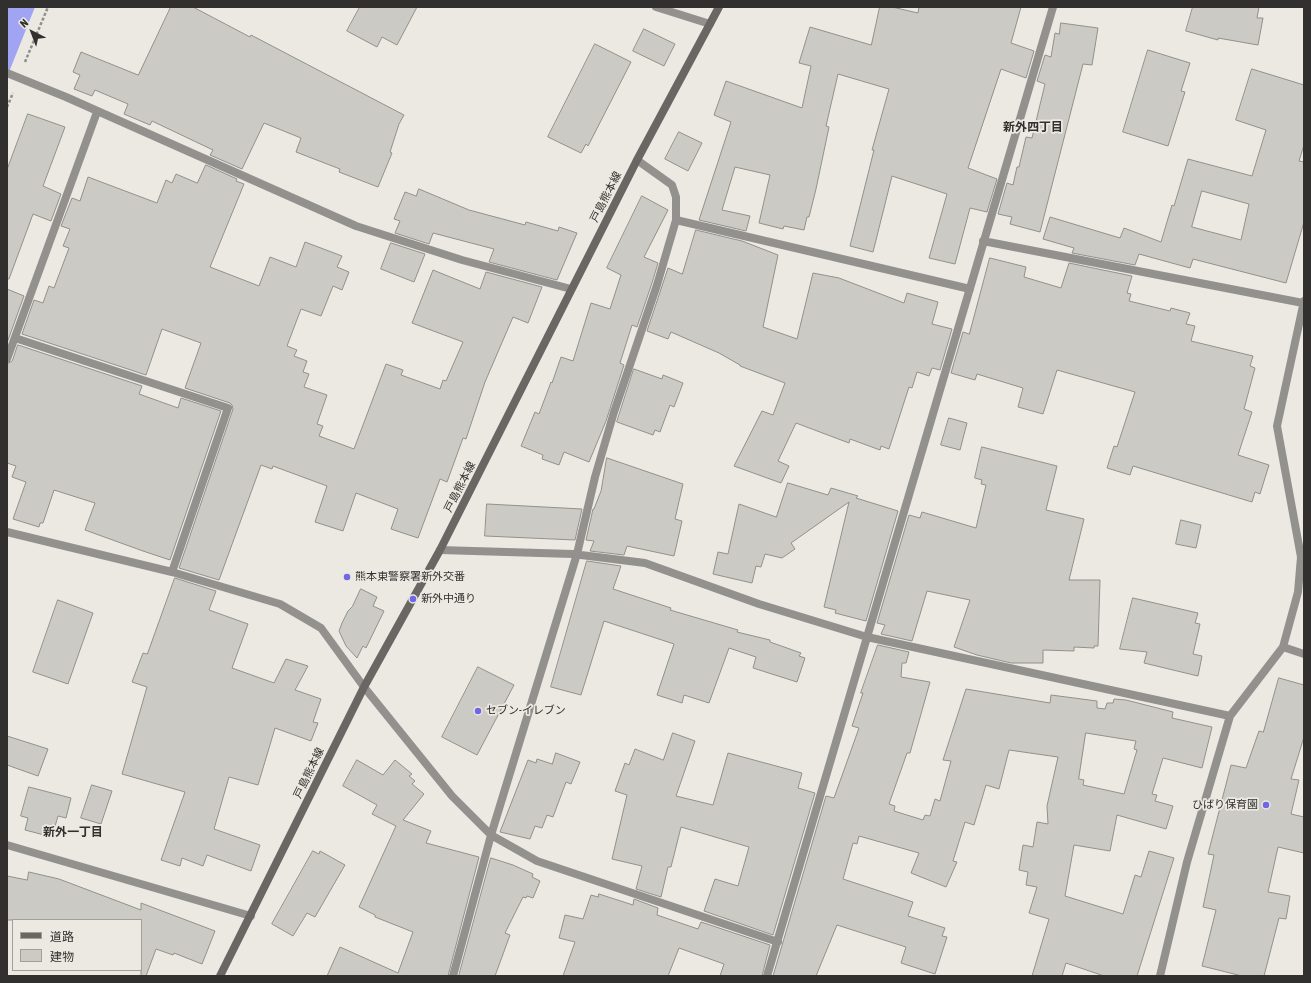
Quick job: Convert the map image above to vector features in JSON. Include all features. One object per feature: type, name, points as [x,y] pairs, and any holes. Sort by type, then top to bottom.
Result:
[{"type":"main road","name":"戸島熊本線","points":[[220,976],[364,687],[440,550],[637,160],[719,7]]},
{"type":"street","points":[[656,7],[710,24]]},
{"type":"street","points":[[767,976],[1053,7]]},
{"type":"street","points":[[7,73],[356,226],[462,260],[571,290]]},
{"type":"street","points":[[7,359],[97,112]]},
{"type":"street","points":[[453,976],[491,835],[577,554],[595,477],[657,285],[676,220],[676,197],[672,185],[637,160]]},
{"type":"street","points":[[676,220],[970,289]]},
{"type":"street","points":[[983,241],[1304,302],[1277,426],[1300,557],[1298,592],[1283,647],[1230,716],[1187,862],[1160,976]]},
{"type":"street","points":[[15,338],[228,408],[172,572]]},
{"type":"street","points":[[7,532],[172,572],[280,604],[321,628],[364,687],[452,796],[491,835],[537,861],[778,942]]},
{"type":"street","points":[[440,550],[577,554],[645,564],[759,604],[867,637],[1230,716]]},
{"type":"street","points":[[1283,647],[1304,654]]},
{"type":"street","points":[[7,845],[251,916]]},
{"type":"path","points":[[19,78],[48,7]]},
{"type":"water","points":[[7,7],[35,7],[7,77]]},
{"type":"building","points":[[171,7],[193,7],[250,37],[251,35],[404,115],[399,124],[390,152],[392,153],[378,187],[339,172],[340,169],[296,152],[301,138],[264,123],[242,169],[210,155],[213,150],[152,121],[150,125],[124,114],[128,104],[95,90],[92,96],[74,89],[80,75],[73,72],[81,52],[138,75]]},
{"type":"building","points":[[360,7],[417,7],[397,45],[382,37],[377,47],[347,31]]},
{"type":"building","points":[[880,7],[892,7],[918,13],[919,7],[1021,7],[1011,43],[1034,51],[1026,78],[1001,69],[968,168],[997,179],[987,212],[970,208],[955,264],[929,258],[947,194],[892,176],[873,252],[850,246],[874,150],[872,150],[889,89],[838,74],[826,126],[829,127],[816,189],[804,230],[784,226],[783,229],[759,223],[770,175],[735,167],[722,210],[750,216],[746,231],[699,220],[731,122],[714,115],[726,81],[802,108],[811,66],[799,63],[810,27],[871,45]]},
{"type":"building","points":[[1193,7],[1259,7],[1257,18],[1263,18],[1258,45],[1218,38],[1218,40],[1186,31]]},
{"type":"building","points":[[1061,23],[1098,28],[1092,65],[1083,64],[1040,232],[1010,224],[1012,217],[998,214],[1007,183],[1013,185],[1026,137],[1032,138],[1045,84],[1037,81],[1045,55],[1051,57],[1055,33],[1059,34]]},
{"type":"building","points":[[644,29],[675,44],[664,66],[633,51]]},
{"type":"building","points":[[595,44],[631,62],[588,146],[586,144],[581,153],[548,137]]},
{"type":"building","points":[[1148,50],[1190,63],[1181,91],[1185,92],[1168,146],[1123,132]]},
{"type":"building","points":[[1252,69],[1304,85],[1304,145],[1299,161],[1304,162],[1304,222],[1286,283],[1193,259],[1190,268],[1139,254],[1135,265],[1072,253],[1074,248],[1043,239],[1050,217],[1120,238],[1124,228],[1161,242],[1172,205],[1174,206],[1188,159],[1252,176],[1266,130],[1236,120]],"holes":[[[1202,191],[1249,204],[1241,240],[1192,227]]]},
{"type":"building","points":[[28,114],[65,127],[43,186],[61,194],[51,221],[33,214],[9,279],[7,279],[7,170]]},
{"type":"building","points":[[679,132],[702,143],[688,171],[665,159]]},
{"type":"building","points":[[206,165],[237,179],[236,181],[244,184],[210,267],[259,286],[270,257],[296,267],[305,242],[342,256],[337,267],[349,272],[342,290],[333,286],[321,316],[301,309],[287,346],[297,350],[294,356],[307,361],[303,372],[309,374],[304,387],[327,395],[317,424],[323,426],[319,436],[354,449],[386,364],[403,370],[401,375],[440,389],[443,380],[446,381],[463,342],[412,323],[433,270],[480,289],[486,272],[542,287],[528,323],[513,317],[485,382],[466,439],[463,438],[447,482],[440,479],[418,538],[391,529],[398,509],[356,493],[343,531],[315,522],[327,486],[273,466],[272,469],[261,465],[219,580],[179,568],[233,409],[230,403],[185,388],[201,343],[162,329],[146,375],[22,334],[34,300],[43,303],[49,286],[54,288],[69,248],[63,246],[70,229],[61,226],[72,198],[80,201],[88,177],[157,203],[166,180],[172,183],[176,174],[197,183]]},
{"type":"building","points":[[419,189],[469,210],[525,225],[526,222],[558,231],[559,227],[577,233],[557,280],[489,262],[494,249],[433,233],[429,244],[395,233],[400,221],[394,219],[405,192],[416,196]]},
{"type":"building","points":[[642,196],[668,210],[644,257],[658,263],[652,283],[637,327],[632,325],[620,363],[624,365],[606,421],[589,462],[564,452],[559,465],[542,459],[543,455],[521,446],[535,412],[539,414],[561,357],[573,361],[591,303],[610,309],[621,275],[607,268]]},
{"type":"building","points":[[696,230],[742,241],[778,255],[763,327],[797,339],[813,273],[839,278],[904,303],[907,293],[938,302],[932,324],[952,329],[940,370],[932,368],[929,376],[917,372],[912,388],[909,387],[889,449],[881,446],[880,450],[850,439],[849,443],[796,423],[778,461],[789,466],[781,483],[734,466],[762,411],[773,415],[785,383],[740,366],[719,353],[671,332],[668,339],[647,331],[668,268],[682,274]]},
{"type":"building","points":[[391,243],[425,254],[414,282],[381,269]]},
{"type":"building","points":[[990,258],[1026,267],[1024,277],[1061,288],[1069,263],[1132,276],[1127,293],[1131,294],[1129,301],[1170,311],[1171,308],[1190,313],[1186,324],[1195,326],[1191,341],[1253,356],[1250,366],[1255,368],[1244,409],[1252,412],[1238,455],[1269,465],[1260,494],[1255,492],[1252,502],[1133,466],[1130,475],[1107,468],[1114,446],[1117,447],[1135,392],[1057,370],[1043,414],[1018,407],[1023,388],[977,374],[975,380],[951,373],[963,332],[969,334]]},
{"type":"building","points":[[7,289],[24,296],[7,343]]},
{"type":"building","points":[[18,345],[142,386],[139,394],[178,408],[181,398],[221,411],[170,560],[85,530],[95,503],[54,490],[43,523],[40,523],[39,527],[13,519],[26,482],[12,477],[16,466],[7,463],[7,364],[12,361]]},
{"type":"building","points":[[634,369],[662,379],[663,375],[683,383],[674,407],[670,405],[660,432],[655,430],[653,435],[617,422]]},
{"type":"building","points":[[949,418],[967,423],[960,450],[941,445]]},
{"type":"building","points":[[982,447],[1057,466],[1046,510],[1084,519],[1069,580],[1100,580],[1098,646],[1094,646],[1094,648],[1074,647],[1074,651],[1043,650],[1043,663],[1011,663],[977,655],[954,647],[970,600],[927,591],[912,641],[881,634],[885,625],[877,623],[909,515],[920,518],[922,512],[976,528],[986,485],[981,484],[982,480],[975,478]]},
{"type":"building","points":[[607,458],[683,484],[675,519],[682,521],[674,556],[627,546],[624,555],[590,551],[594,541],[586,540],[593,509],[601,491]]},
{"type":"building","points":[[788,483],[828,495],[831,488],[858,496],[856,498],[898,511],[866,621],[835,613],[836,610],[824,607],[849,502],[791,543],[795,549],[782,558],[765,554],[761,567],[756,566],[752,583],[713,574],[718,552],[728,554],[739,504],[776,517]]},
{"type":"building","points":[[487,504],[582,509],[575,540],[485,536]]},
{"type":"building","points":[[1181,520],[1201,525],[1196,548],[1176,544]]},
{"type":"building","points":[[587,561],[621,566],[613,589],[671,608],[670,610],[738,630],[737,632],[770,640],[770,642],[801,653],[799,656],[805,658],[797,682],[753,668],[756,657],[729,648],[709,703],[684,695],[682,703],[657,695],[674,644],[604,621],[581,695],[551,687]]},
{"type":"building","points":[[175,578],[216,591],[209,610],[248,624],[232,668],[274,683],[286,659],[308,666],[295,690],[321,699],[313,722],[318,723],[311,741],[275,728],[258,785],[229,777],[214,829],[260,845],[251,871],[207,855],[203,866],[182,858],[180,866],[161,860],[185,792],[122,774],[147,687],[132,682],[143,653],[147,654]]},
{"type":"building","points":[[361,589],[377,597],[373,606],[384,611],[366,648],[363,646],[357,658],[346,646],[339,631],[348,611],[352,607]]},
{"type":"building","points":[[1133,598],[1198,613],[1195,623],[1200,624],[1193,654],[1202,656],[1198,676],[1144,663],[1147,652],[1120,649]]},
{"type":"building","points":[[58,600],[93,613],[68,684],[33,672]]},
{"type":"building","points":[[878,645],[909,652],[906,663],[902,663],[901,677],[930,682],[910,753],[907,753],[889,804],[895,806],[894,811],[923,820],[925,815],[930,816],[935,799],[940,801],[951,761],[943,760],[966,689],[1050,703],[1051,695],[1097,701],[1097,708],[1105,709],[1107,703],[1113,703],[1114,699],[1126,700],[1173,712],[1172,718],[1212,727],[1202,768],[1163,758],[1152,794],[1157,795],[1155,801],[1173,806],[1166,829],[1117,815],[1110,851],[1074,845],[1065,896],[1123,914],[1135,875],[1141,877],[1149,851],[1174,858],[1137,976],[1104,976],[1066,963],[1062,976],[1032,976],[1049,919],[1029,913],[1037,887],[1026,885],[1028,872],[1019,870],[1023,845],[1033,847],[1037,822],[1048,824],[1047,806],[1058,757],[1009,750],[999,789],[986,785],[974,825],[965,822],[953,861],[957,862],[946,887],[911,873],[919,853],[859,836],[857,844],[853,843],[843,879],[913,902],[908,916],[945,928],[942,936],[947,937],[935,974],[901,963],[906,947],[837,925],[816,976],[773,976],[826,796],[834,798],[859,728],[852,726],[863,693],[861,693]],"holes":[[[1086,733],[1136,741],[1134,749],[1137,750],[1124,794],[1083,785],[1084,780],[1079,779]]]},
{"type":"building","name":"セブン-イレブン","points":[[478,667],[514,685],[477,755],[442,737]]},
{"type":"building","points":[[1279,678],[1304,685],[1304,737],[1291,779],[1299,780],[1291,814],[1304,817],[1304,853],[1278,847],[1268,892],[1290,896],[1286,919],[1279,918],[1264,976],[1242,976],[1202,966],[1216,910],[1203,907],[1214,855],[1208,854],[1231,765],[1246,768],[1259,731],[1263,732]]},
{"type":"building","points":[[673,733],[695,741],[676,796],[713,805],[728,753],[802,773],[798,788],[815,793],[773,935],[704,911],[715,879],[738,886],[749,847],[681,827],[671,867],[668,867],[661,897],[636,889],[642,866],[612,859],[627,795],[615,791],[625,763],[629,765],[635,749],[663,760]]},
{"type":"building","points":[[7,736],[48,749],[38,776],[7,765]]},
{"type":"building","points":[[556,753],[580,762],[571,784],[566,782],[553,817],[547,815],[542,828],[535,826],[530,839],[500,832],[528,760],[536,763],[537,759],[552,764]]},
{"type":"building","points":[[357,760],[383,775],[395,760],[412,774],[409,776],[415,781],[412,784],[424,794],[403,820],[431,831],[426,843],[479,857],[448,976],[327,976],[340,947],[398,973],[413,932],[375,917],[375,915],[359,907],[396,826],[372,814],[377,805],[343,786]]},
{"type":"building","points":[[92,785],[112,791],[101,824],[81,818]]},
{"type":"building","points":[[29,787],[71,798],[66,818],[58,816],[52,837],[25,830],[28,818],[21,816]]},
{"type":"building","points":[[313,851],[319,854],[320,851],[345,865],[315,917],[307,913],[293,936],[272,924]]},
{"type":"building","points":[[491,858],[513,865],[533,874],[532,877],[540,881],[533,898],[527,896],[526,898],[523,897],[505,933],[510,935],[495,976],[459,976]]},
{"type":"building","points":[[29,872],[59,879],[141,910],[141,903],[215,931],[202,964],[174,953],[173,955],[156,949],[146,976],[141,976],[142,919],[7,920],[7,876],[27,880]]},
{"type":"building","points":[[599,894],[633,905],[634,899],[658,908],[657,915],[698,929],[701,922],[770,945],[762,976],[720,976],[724,964],[679,948],[668,976],[563,976],[575,942],[559,938],[565,915],[583,919],[591,895],[598,897]]},
{"type":"place","name":"熊本東警察署新外交番","points":[[347,577]]},
{"type":"place","name":"新外中通り","points":[[413,599]]},
{"type":"place","name":"セブン-イレブン","points":[[478,711]]},
{"type":"place","name":"ひばり保育園","points":[[1266,805]]},
{"type":"district","name":"新外四丁目","points":[[1033,127]]},
{"type":"district","name":"新外一丁目","points":[[73,832]]}]
